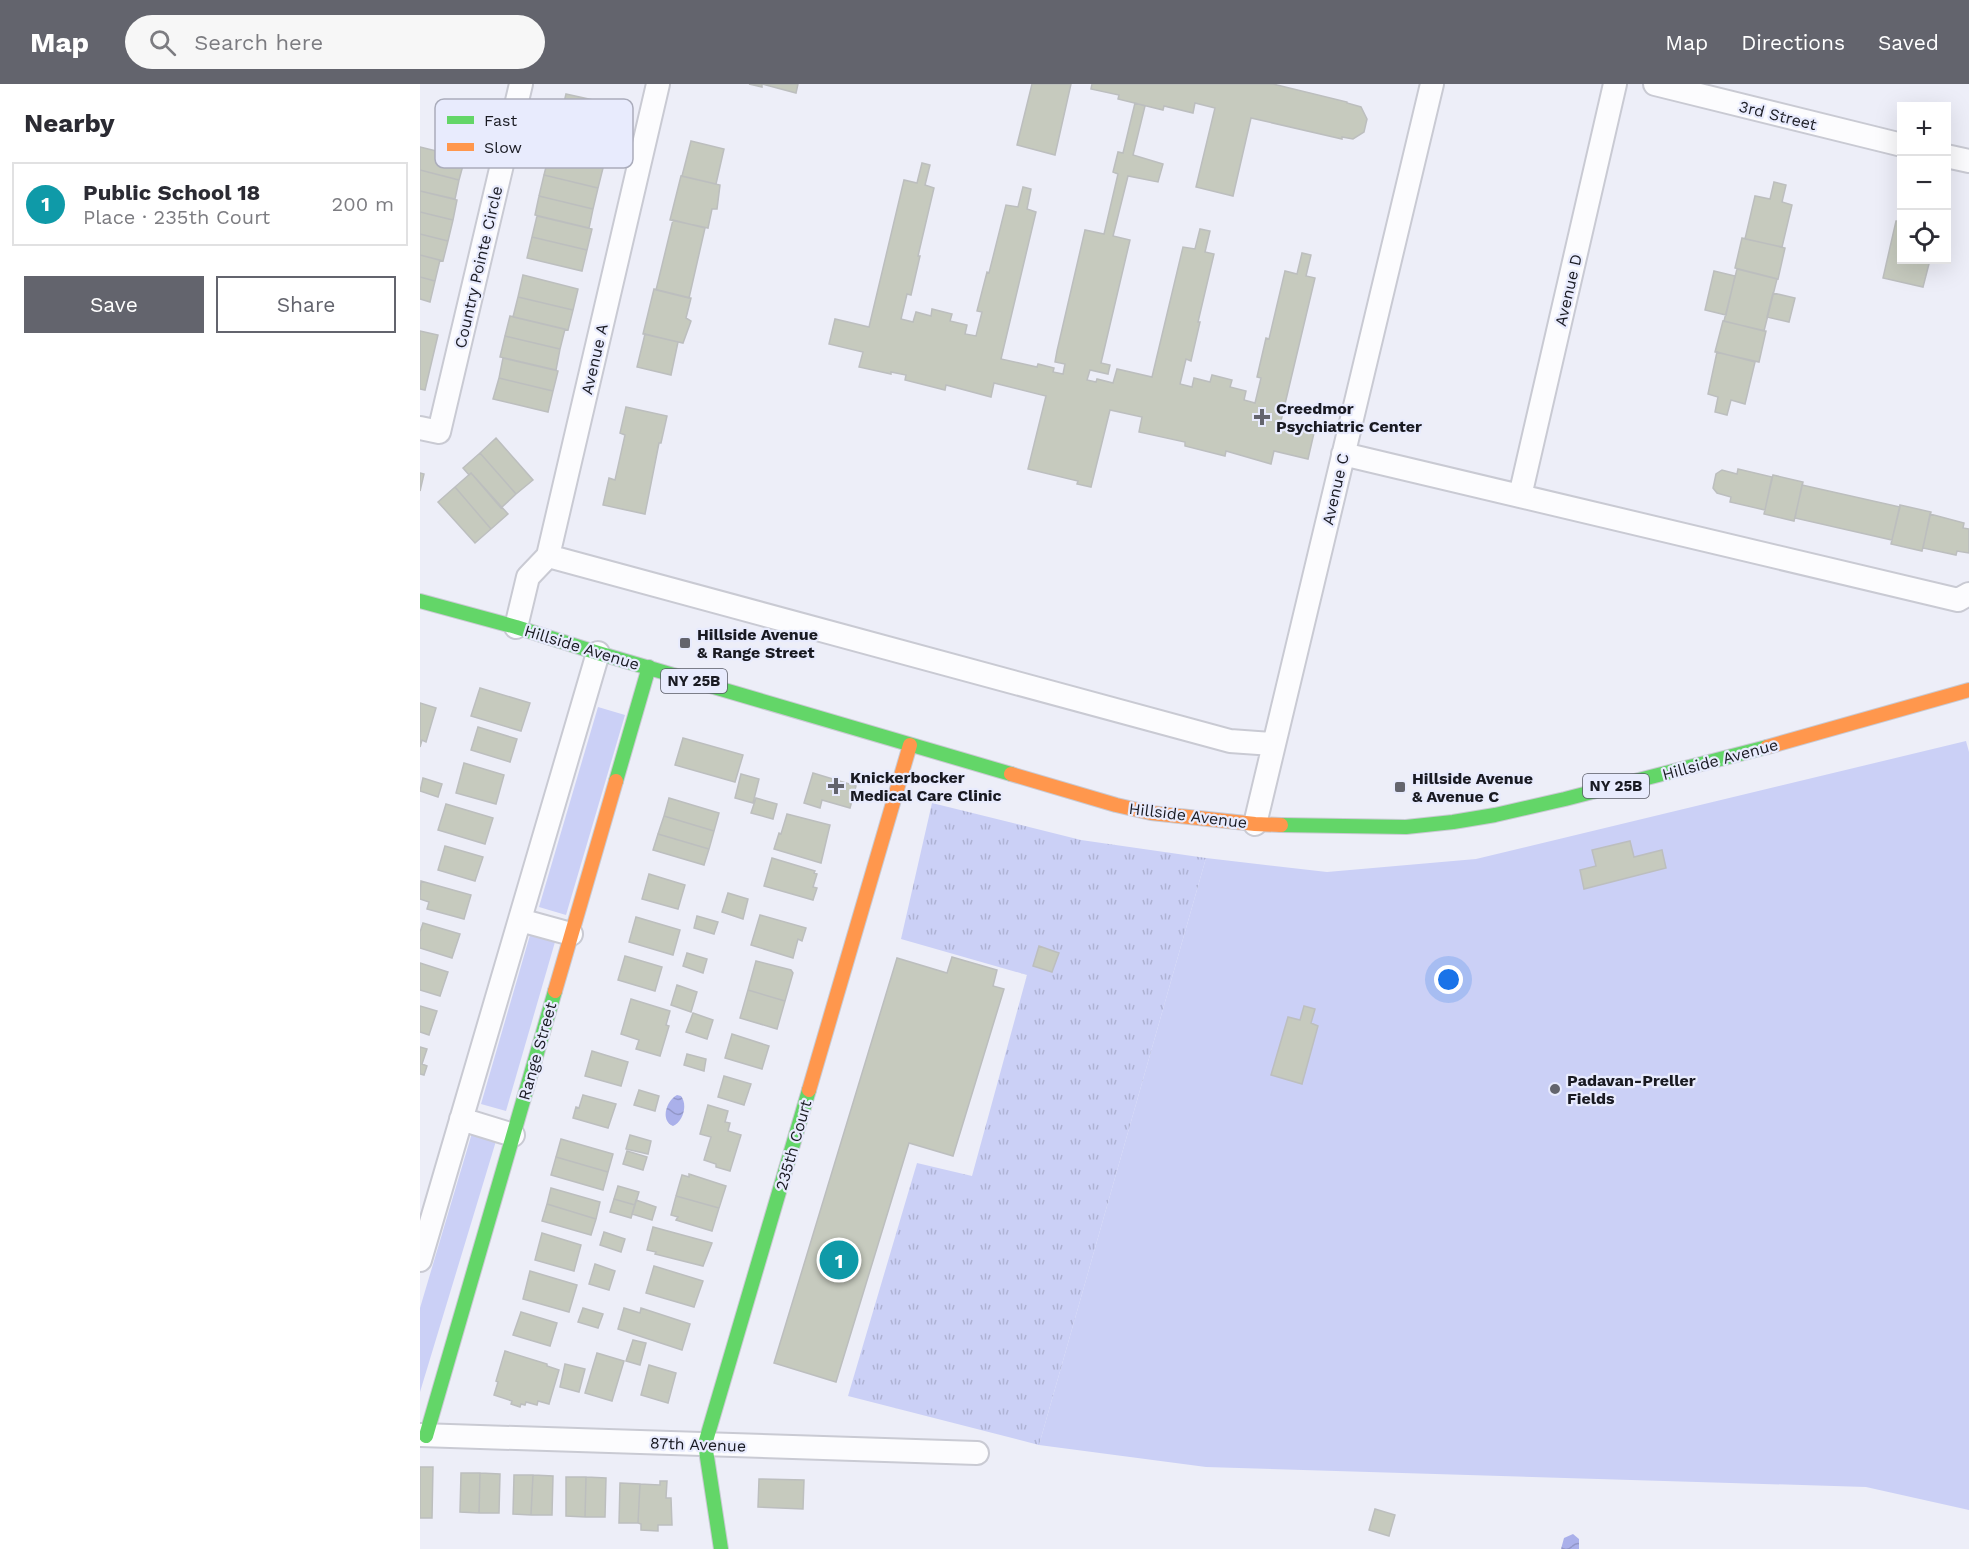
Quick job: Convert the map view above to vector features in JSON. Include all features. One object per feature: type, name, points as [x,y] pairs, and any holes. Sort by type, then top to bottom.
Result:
[{"type":"street","name":"Country Pointe Circle","points":[[517,99],[521,84]]},
{"type":"street","name":"Avenue A","points":[[516,627],[528,577],[548,556],[658,84]]},
{"type":"street","name":"Avenue C","points":[[1255,824],[1432,84]]},
{"type":"street","name":"Avenue D","points":[[1520,496],[1615,84]]},
{"type":"street","name":"3rd Street","points":[[1655,84],[1897,144]]},
{"type":"street","points":[[1951,157],[1969,161]]},
{"type":"street","name":"Country Pointe Circle","points":[[420,428],[439,432],[501,168]]},
{"type":"street","points":[[1343,454],[1958,600],[1969,594]]},
{"type":"street","points":[[548,556],[1230,741],[1274,744]]},
{"type":"street","name":"Hillside Avenue","points":[[420,601],[516,627],[1116,806],[1151,813],[1255,824],[1406,827],[1495,815],[1720,760],[1969,690]]},
{"type":"street","points":[[420,1260],[598,653]]},
{"type":"street","name":"Range Street","points":[[423,1436],[649,667]]},
{"type":"street","name":"235th Court","points":[[721,1549],[705,1444],[910,745]]},
{"type":"street","points":[[520,920],[572,934]]},
{"type":"street","points":[[461,1119],[513,1135]]},
{"type":"street","name":"87th Avenue","points":[[423,1436],[977,1453]]},
{"type":"green space","points":[[598,707],[625,715],[566,915],[539,907]]},
{"type":"green space","name":"Padavan-Preller Fields","points":[[1966,741],[1969,752],[1969,1510],[1866,1487],[1206,1467],[1039,1445],[1206,858],[1327,872],[1476,859]]},
{"type":"green space","points":[[932,803],[1081,840],[1206,858],[1039,1445],[848,1396],[917,1163],[972,1176],[1027,975],[901,939]]},
{"type":"green space","points":[[530,935],[555,942],[506,1111],[481,1104]]},
{"type":"green space","points":[[472,1133],[496,1141],[420,1392],[420,1308]]},
{"type":"water","points":[[677,1095],[681,1096],[684,1108],[682,1117],[673,1126],[667,1120],[666,1111],[667,1106]]},
{"type":"water","points":[[1573,1534],[1579,1539],[1579,1549],[1561,1549],[1564,1538]]},
{"type":"building","points":[[762,84],[798,84],[796,93]]},
{"type":"building","points":[[1032,84],[1071,84],[1055,155],[1017,145]]},
{"type":"building","points":[[1092,84],[1273,84],[1361,107],[1367,119],[1364,132],[1353,139],[1342,137],[1342,139],[1251,118],[1233,196],[1196,187],[1215,108],[1195,103],[1193,113],[1164,106],[1163,110],[1118,99],[1119,95],[1091,89]]},
{"type":"building","points":[[566,94],[589,99],[565,99]]},
{"type":"building","points":[[1135,103],[1145,106],[1133,155],[1163,164],[1158,182],[1128,176],[1113,236],[1130,240],[1101,363],[1110,365],[1108,374],[1090,370],[1087,380],[1096,382],[1097,379],[1113,383],[1117,369],[1152,377],[1183,247],[1195,249],[1200,229],[1210,231],[1205,252],[1214,254],[1191,361],[1186,359],[1180,384],[1192,387],[1194,378],[1210,382],[1212,375],[1232,380],[1230,387],[1246,391],[1244,400],[1255,403],[1261,378],[1257,377],[1266,338],[1269,339],[1285,271],[1297,274],[1302,253],[1311,255],[1306,276],[1315,278],[1280,425],[1314,433],[1308,459],[1274,451],[1271,464],[1226,451],[1225,456],[1185,446],[1185,442],[1139,432],[1142,417],[1110,410],[1091,487],[1077,484],[1078,481],[1028,469],[1046,396],[994,383],[991,397],[946,385],[945,390],[905,380],[906,375],[859,367],[863,352],[829,344],[835,319],[869,327],[904,180],[917,183],[922,163],[930,165],[925,185],[934,188],[911,295],[907,294],[901,319],[913,322],[916,312],[931,316],[932,309],[952,314],[950,321],[967,325],[965,334],[976,336],[982,312],[977,311],[1006,205],[1018,207],[1023,187],[1031,189],[1027,209],[1036,212],[1001,359],[1037,367],[1038,364],[1054,368],[1053,372],[1063,374],[1065,364],[1055,362],[1085,230],[1104,234],[1118,174],[1113,172],[1118,152],[1123,153]]},
{"type":"building","points":[[691,141],[724,149],[716,184],[682,176]]},
{"type":"building","points":[[420,147],[435,151],[435,168],[462,168],[459,180],[420,170]]},
{"type":"building","points":[[546,168],[603,168],[598,188],[544,175]]},
{"type":"building","points":[[420,170],[459,180],[455,199],[420,191]]},
{"type":"building","points":[[544,175],[598,188],[593,209],[539,196]]},
{"type":"building","points":[[681,176],[720,185],[717,209],[712,209],[708,228],[670,220]]},
{"type":"building","points":[[1774,182],[1786,185],[1782,202],[1792,205],[1782,247],[1745,239],[1755,196],[1770,199]]},
{"type":"building","points":[[420,191],[457,200],[453,220],[420,212]]},
{"type":"building","points":[[539,196],[593,209],[589,228],[535,215]]},
{"type":"building","points":[[420,212],[453,220],[448,241],[420,234]]},
{"type":"building","points":[[537,216],[592,229],[587,250],[532,237]]},
{"type":"building","points":[[673,220],[705,228],[689,298],[656,290]]},
{"type":"building","points":[[1897,221],[1897,264],[1929,264],[1923,287],[1883,278]]},
{"type":"building","points":[[420,234],[448,241],[443,261],[420,255]]},
{"type":"building","points":[[532,237],[587,250],[582,271],[527,258]]},
{"type":"building","points":[[1742,238],[1785,248],[1778,279],[1735,268]]},
{"type":"building","points":[[420,255],[440,260],[435,281],[420,277]]},
{"type":"building","points":[[1737,269],[1777,279],[1764,331],[1724,321]]},
{"type":"building","points":[[1714,271],[1735,276],[1726,315],[1705,310]]},
{"type":"building","points":[[523,275],[578,289],[573,310],[518,297]]},
{"type":"building","points":[[420,277],[435,281],[430,302],[420,299]]},
{"type":"building","points":[[654,289],[691,298],[686,318],[691,321],[683,343],[643,334]]},
{"type":"building","points":[[1773,293],[1795,298],[1789,322],[1767,317]]},
{"type":"building","points":[[518,297],[573,310],[568,330],[513,317]]},
{"type":"building","points":[[510,316],[565,329],[560,349],[505,336]]},
{"type":"building","points":[[1723,321],[1766,331],[1759,362],[1715,352]]},
{"type":"building","points":[[420,331],[438,335],[425,390],[420,389]]},
{"type":"building","points":[[645,334],[678,342],[671,375],[637,367]]},
{"type":"building","points":[[505,336],[560,349],[556,370],[500,357]]},
{"type":"building","points":[[1717,352],[1755,362],[1745,404],[1731,400],[1727,415],[1715,412],[1718,397],[1708,394]]},
{"type":"building","points":[[503,358],[558,371],[553,391],[499,378]]},
{"type":"building","points":[[499,378],[553,391],[548,412],[493,399]]},
{"type":"building","points":[[626,407],[667,416],[661,443],[659,443],[645,514],[603,505],[609,478],[615,480],[625,435],[620,433]]},
{"type":"building","points":[[496,438],[533,480],[516,494],[480,453]]},
{"type":"building","points":[[480,453],[516,494],[501,508],[471,473],[469,475],[463,468]]},
{"type":"building","points":[[1738,469],[1772,477],[1765,510],[1730,502],[1731,497],[1717,493],[1713,488],[1716,474],[1722,470],[1737,474]]},
{"type":"building","points":[[420,473],[424,474],[420,491]]},
{"type":"building","points":[[471,473],[508,514],[491,529],[455,487]]},
{"type":"building","points":[[1773,475],[1803,482],[1794,521],[1764,514]]},
{"type":"building","points":[[1802,485],[1900,507],[1892,540],[1795,518]]},
{"type":"building","points":[[455,487],[491,529],[475,543],[438,502]]},
{"type":"building","points":[[1900,505],[1931,512],[1922,551],[1891,544]]},
{"type":"building","points":[[1930,514],[1964,523],[1963,528],[1969,529],[1969,553],[1957,551],[1956,555],[1923,548]]},
{"type":"building","points":[[480,688],[530,703],[521,731],[471,716]]},
{"type":"building","points":[[420,703],[436,708],[426,742],[422,740],[420,747]]},
{"type":"building","points":[[478,727],[517,739],[510,762],[471,750]]},
{"type":"building","points":[[683,738],[743,755],[735,782],[675,765]]},
{"type":"building","points":[[464,763],[504,775],[496,804],[456,793]]},
{"type":"building","points":[[813,773],[856,786],[850,808],[822,800],[820,808],[804,803]]},
{"type":"building","points":[[741,774],[759,779],[753,803],[735,798]]},
{"type":"building","points":[[423,778],[442,784],[438,797],[420,791]]},
{"type":"building","points":[[669,798],[719,813],[714,831],[664,816]]},
{"type":"building","points":[[756,798],[777,804],[773,819],[751,813]]},
{"type":"building","points":[[446,804],[493,818],[485,844],[438,830]]},
{"type":"building","points":[[787,814],[830,825],[821,863],[774,849]]},
{"type":"building","points":[[664,816],[714,831],[709,849],[658,834]]},
{"type":"building","points":[[658,834],[709,849],[704,865],[653,850]]},
{"type":"building","points":[[1630,841],[1634,857],[1662,850],[1666,868],[1584,889],[1580,870],[1596,866],[1592,850]]},
{"type":"building","points":[[445,846],[483,857],[475,881],[438,870]]},
{"type":"building","points":[[772,858],[815,871],[814,873],[817,874],[813,887],[817,888],[813,900],[764,886]]},
{"type":"building","points":[[649,874],[685,885],[678,909],[642,899]]},
{"type":"building","points":[[421,881],[471,895],[464,919],[427,909],[429,902],[420,899]]},
{"type":"building","points":[[728,893],[748,899],[743,919],[722,912]]},
{"type":"building","points":[[760,915],[806,928],[802,941],[798,939],[793,958],[751,945]]},
{"type":"building","points":[[697,916],[718,922],[714,934],[694,928]]},
{"type":"building","points":[[636,917],[680,930],[673,955],[629,942]]},
{"type":"building","points":[[423,923],[460,934],[452,958],[420,948],[420,932]]},
{"type":"building","points":[[1039,946],[1059,953],[1052,972],[1033,966]]},
{"type":"building","points":[[687,953],[707,959],[703,973],[683,966]]},
{"type":"building","points":[[625,956],[662,967],[655,991],[618,980]]},
{"type":"building","points":[[952,957],[997,970],[993,986],[1004,989],[953,1156],[909,1143],[836,1382],[774,1363],[897,958],[947,973]]},
{"type":"building","points":[[756,961],[791,970],[793,973],[785,1001],[748,990]]},
{"type":"building","points":[[420,963],[448,972],[440,996],[420,990]]},
{"type":"building","points":[[677,985],[697,992],[691,1012],[671,1005]]},
{"type":"building","points":[[748,990],[785,1001],[777,1029],[740,1018]]},
{"type":"building","points":[[631,999],[670,1011],[666,1025],[669,1026],[660,1056],[636,1049],[639,1040],[621,1034]]},
{"type":"building","points":[[420,1006],[437,1011],[429,1035],[420,1032]]},
{"type":"building","points":[[1304,1006],[1315,1009],[1311,1023],[1318,1026],[1302,1084],[1271,1075],[1288,1017],[1300,1020]]},
{"type":"building","points":[[693,1013],[713,1020],[707,1039],[686,1032]]},
{"type":"building","points":[[732,1034],[769,1046],[762,1069],[725,1058]]},
{"type":"building","points":[[420,1047],[427,1049],[422,1064],[427,1066],[424,1075],[420,1074]]},
{"type":"building","points":[[592,1051],[628,1062],[621,1086],[585,1076]]},
{"type":"building","points":[[687,1054],[706,1059],[704,1071],[684,1065]]},
{"type":"building","points":[[724,1076],[751,1084],[744,1105],[718,1097]]},
{"type":"building","points":[[639,1090],[659,1096],[655,1111],[634,1105]]},
{"type":"building","points":[[583,1095],[616,1104],[608,1128],[573,1118]]},
{"type":"building","points":[[708,1105],[728,1111],[725,1122],[730,1123],[728,1131],[741,1135],[730,1171],[704,1160],[711,1137],[700,1134]]},
{"type":"building","points":[[630,1135],[651,1141],[648,1154],[626,1149]]},
{"type":"building","points":[[561,1139],[613,1154],[608,1172],[556,1157]]},
{"type":"building","points":[[627,1151],[647,1157],[643,1170],[623,1164]]},
{"type":"building","points":[[556,1157],[608,1172],[603,1190],[551,1175]]},
{"type":"building","points":[[689,1174],[726,1186],[719,1208],[676,1196],[682,1175],[689,1177]]},
{"type":"building","points":[[618,1186],[639,1192],[635,1205],[614,1199]]},
{"type":"building","points":[[551,1188],[600,1202],[596,1219],[547,1204]]},
{"type":"building","points":[[676,1196],[719,1208],[712,1231],[676,1220],[678,1217],[671,1215]]},
{"type":"building","points":[[614,1199],[635,1205],[631,1218],[610,1212]]},
{"type":"building","points":[[636,1200],[656,1207],[652,1220],[632,1214]]},
{"type":"building","points":[[547,1204],[596,1219],[591,1235],[542,1221]]},
{"type":"building","points":[[653,1227],[712,1243],[703,1266],[647,1250]]},
{"type":"building","points":[[604,1232],[625,1239],[621,1252],[600,1245]]},
{"type":"building","points":[[542,1233],[581,1245],[574,1271],[535,1260]]},
{"type":"building","points":[[595,1264],[615,1271],[609,1290],[589,1284]]},
{"type":"building","points":[[654,1266],[703,1281],[694,1307],[646,1293]]},
{"type":"building","points":[[530,1271],[577,1285],[569,1312],[523,1299]]},
{"type":"building","points":[[583,1308],[603,1314],[598,1328],[578,1322]]},
{"type":"building","points":[[624,1308],[640,1313],[641,1308],[690,1324],[682,1350],[618,1329]]},
{"type":"building","points":[[521,1312],[557,1323],[550,1346],[513,1335]]},
{"type":"building","points":[[633,1340],[646,1343],[640,1365],[626,1361]]},
{"type":"building","points":[[505,1351],[559,1370],[549,1404],[538,1401],[537,1405],[526,1402],[520,1407],[511,1404],[512,1401],[494,1395]]},
{"type":"building","points":[[597,1353],[624,1361],[612,1401],[585,1393]]},
{"type":"building","points":[[565,1364],[585,1369],[579,1392],[560,1387]]},
{"type":"building","points":[[649,1365],[676,1373],[668,1403],[641,1395]]},
{"type":"building","points":[[420,1467],[433,1467],[432,1518],[420,1518]]},
{"type":"building","points":[[461,1473],[480,1473],[479,1513],[460,1512]]},
{"type":"building","points":[[480,1473],[500,1474],[499,1513],[479,1513]]},
{"type":"building","points":[[514,1475],[533,1475],[531,1515],[513,1514]]},
{"type":"building","points":[[533,1475],[553,1476],[552,1515],[531,1515]]},
{"type":"building","points":[[566,1477],[586,1477],[585,1517],[566,1516]]},
{"type":"building","points":[[586,1477],[606,1478],[605,1517],[585,1517]]},
{"type":"building","points":[[759,1479],[804,1480],[803,1509],[758,1507]]},
{"type":"building","points":[[660,1481],[667,1481],[666,1498],[671,1498],[672,1525],[658,1525],[658,1531],[641,1530],[641,1524],[638,1523],[640,1484],[660,1485]]},
{"type":"building","points":[[620,1483],[640,1484],[638,1523],[619,1523]]},
{"type":"building","points":[[1375,1509],[1395,1515],[1389,1536],[1369,1530]]},
{"type":"traffic: fast","points":[[420,601],[516,627],[1011,774]]},
{"type":"traffic: fast","points":[[616,781],[649,667]]},
{"type":"traffic: fast","points":[[1281,825],[1406,827],[1453,822],[1565,799],[1767,747]]},
{"type":"traffic: fast","points":[[426,1436],[555,991]]},
{"type":"traffic: fast","points":[[721,1549],[705,1444],[809,1090]]},
{"type":"traffic: slow","points":[[1767,747],[1969,690]]},
{"type":"traffic: slow","points":[[809,1090],[910,745]]},
{"type":"traffic: slow","points":[[1011,774],[1151,813],[1281,825]]},
{"type":"traffic: slow","points":[[555,991],[616,781]]},
{"type":"place","name":"Creedmor Psychiatric Center","points":[[1262,417]]},
{"type":"place","name":"Hillside Avenue & Range Street","points":[[685,643]]},
{"type":"place","name":"Knickerbocker Medical Care Clinic","points":[[836,786]]},
{"type":"place","name":"Hillside Avenue & Avenue C","points":[[1400,787]]},
{"type":"place","name":"Padavan-Preller Fields","points":[[1555,1089]]},
{"type":"place","name":"Public School 18","points":[[839,1260]]}]
